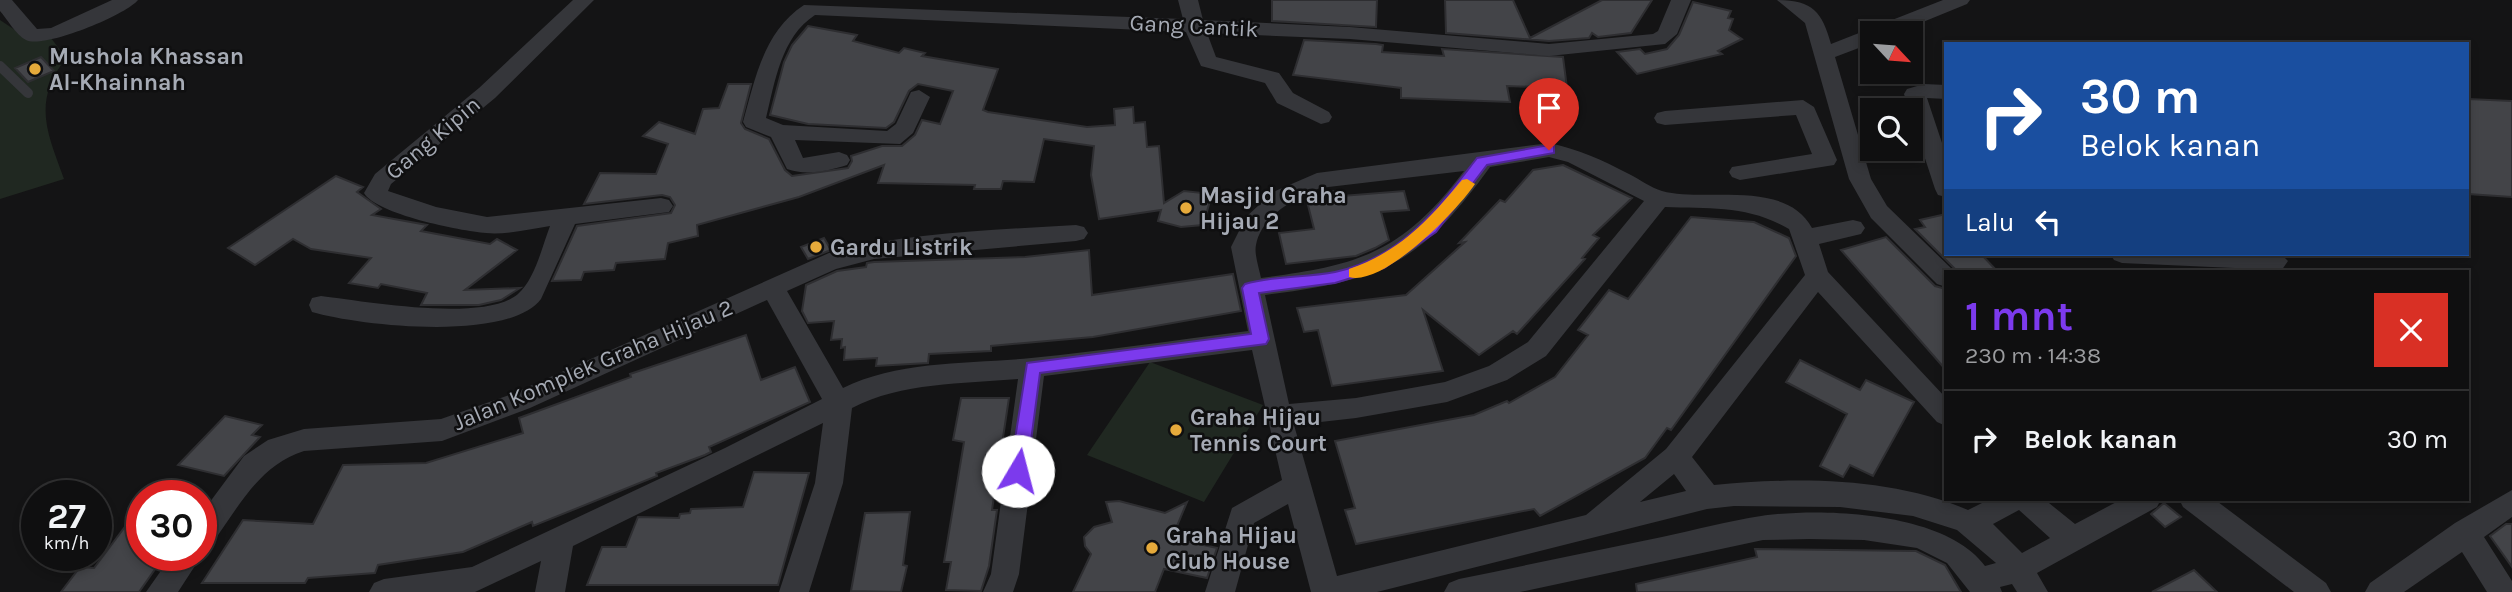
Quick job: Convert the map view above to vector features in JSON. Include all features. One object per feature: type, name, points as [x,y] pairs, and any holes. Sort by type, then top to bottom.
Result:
[{"type":"street","points":[[1,0],[32,35],[55,34],[128,0]]},
{"type":"street","name":"Gang Kipin","points":[[584,0],[487,93],[383,179],[375,193],[384,199],[434,215],[487,226],[661,206]]},
{"type":"street","points":[[1188,0],[1208,61],[1272,78],[1285,98],[1321,117]]},
{"type":"street","name":"Gang Cantik","points":[[780,132],[754,122],[767,75],[796,6],[811,9],[1350,33],[1549,50],[1585,49],[1663,37],[1670,29],[1681,0]]},
{"type":"street","points":[[1787,0],[1814,20],[1860,179],[1879,212],[1944,276]]},
{"type":"street","points":[[1908,21],[1960,0]]},
{"type":"street","points":[[1822,51],[1860,40]]},
{"type":"street","points":[[1944,92],[1924,91],[1915,94],[1944,182]]},
{"type":"street","points":[[839,160],[801,166],[795,164],[780,132],[892,139],[905,128],[919,97]]},
{"type":"street","points":[[1665,118],[1803,107],[1826,160],[1740,172]]},
{"type":"street","points":[[1814,130],[1844,128]]},
{"type":"street","points":[[1944,413],[1817,276],[1806,238],[1795,219],[1761,205],[1659,200],[1561,151],[1535,150],[1483,161],[1317,181],[1296,188],[1267,208],[1248,231],[1243,247],[1278,416],[1326,592],[1707,497],[1746,492],[1862,498],[1916,506],[1969,523],[2026,580]]},
{"type":"street","points":[[1250,288],[1335,277],[1379,264],[1430,228],[1483,161]]},
{"type":"street","points":[[1278,416],[1356,408],[1447,392],[1498,373],[1537,349],[1659,200]]},
{"type":"street","points":[[321,305],[461,319],[516,308],[530,296],[566,217]]},
{"type":"street","points":[[1806,238],[1853,228]]},
{"type":"street","name":"Jalan Komplek Graha Hijau 2","points":[[217,514],[254,464],[278,448],[304,440],[442,430],[521,401],[829,262],[874,250],[1076,233]]},
{"type":"street","points":[[2136,256],[2201,265],[2276,262]]},
{"type":"street","points":[[1589,526],[1676,457],[1817,276]]},
{"type":"street","points":[[773,289],[839,405],[829,483],[794,592]]},
{"type":"street","points":[[384,592],[472,585],[560,538],[839,405],[863,390],[918,377],[1032,368],[1260,339]]},
{"type":"street","points":[[998,592],[1004,574],[1032,368]]},
{"type":"street","points":[[1676,457],[1707,497]]},
{"type":"street","points":[[1220,592],[1242,516],[1297,485]]},
{"type":"street","points":[[1969,523],[2011,501]]},
{"type":"street","points":[[2027,501],[2072,539]]},
{"type":"street","points":[[1459,592],[1763,527],[1885,530],[1919,537],[1956,553],[1983,586],[2026,580],[2072,539],[2143,501]]},
{"type":"street","points":[[2196,501],[2316,592]]},
{"type":"street","points":[[2380,592],[2512,502]]},
{"type":"street","points":[[2465,532],[2503,592]]},
{"type":"street","points":[[550,592],[560,538]]},
{"type":"street","points":[[161,592],[176,571]]},
{"type":"lane","points":[[0,66],[22,83],[28,93]]},
{"type":"shaded area","points":[[0,20],[27,38],[51,38],[66,58],[55,74],[46,103],[48,132],[64,179],[0,199]]},
{"type":"shaded area","name":"Graha Hijau Tennis Court","points":[[1150,362],[1263,405],[1204,502],[1087,455]]},
{"type":"building","points":[[1272,0],[1377,0],[1376,27],[1272,21]]},
{"type":"building","points":[[1445,0],[1513,0],[1530,38],[1602,0],[1652,0],[1631,33],[1598,37],[1592,33],[1589,38],[1549,41],[1446,33]]},
{"type":"building","points":[[1693,2],[1731,11],[1728,18],[1733,19],[1729,30],[1742,39],[1718,51],[1722,54],[1637,74],[1617,52],[1640,49],[1645,54],[1667,49],[1679,35]]},
{"type":"building","points":[[808,26],[857,35],[853,41],[899,53],[904,48],[925,53],[922,56],[998,69],[983,110],[988,112],[1087,127],[1115,125],[1114,109],[1133,107],[1134,123],[1145,122],[1147,147],[1159,146],[1164,203],[1184,191],[1212,194],[1203,225],[1181,227],[1158,221],[1161,210],[1099,219],[1091,175],[1094,146],[1044,139],[1034,182],[1003,181],[1001,189],[974,189],[975,185],[878,183],[884,165],[799,197],[697,225],[698,236],[668,243],[665,259],[616,263],[614,270],[584,272],[581,280],[552,281],[577,226],[671,213],[675,205],[670,197],[662,195],[584,204],[600,173],[656,174],[668,144],[643,136],[659,122],[695,134],[703,109],[719,108],[728,84],[751,84],[741,123],[745,129],[769,139],[785,170],[792,176],[848,168],[852,161],[851,156],[882,146],[902,146],[915,135],[922,120],[940,124],[953,91],[918,84],[909,91],[894,122],[886,128],[808,124],[770,115],[784,62],[792,45]]},
{"type":"building","points":[[1304,40],[1383,45],[1382,52],[1444,56],[1442,49],[1563,57],[1567,88],[1507,86],[1510,102],[1401,98],[1401,88],[1293,75]]},
{"type":"building","name":"Mushola Khassan Al-Khainnah","points":[[41,57],[54,71],[28,82],[15,68]]},
{"type":"building","points":[[2469,99],[2512,101],[2512,197],[2469,194]]},
{"type":"building","points":[[1563,165],[1632,198],[1593,235],[1599,238],[1582,258],[1585,259],[1517,334],[1513,331],[1479,355],[1423,310],[1443,371],[1332,386],[1318,330],[1304,332],[1297,308],[1406,295],[1465,242],[1459,243],[1500,200],[1505,202],[1533,170]]},
{"type":"building","points":[[336,176],[363,187],[357,192],[381,209],[372,215],[427,225],[421,231],[490,244],[497,239],[517,250],[465,290],[520,288],[501,300],[479,305],[421,305],[427,293],[381,284],[378,288],[349,283],[371,258],[311,249],[293,239],[255,265],[228,248]]},
{"type":"building","points":[[1340,190],[1342,196],[1404,191],[1409,210],[1381,212],[1389,240],[1375,248],[1356,256],[1286,264],[1279,233],[1314,229],[1306,197]]},
{"type":"building","points":[[1944,214],[1944,256],[1983,256],[1996,270],[1956,270],[1915,229],[1925,227],[1920,220]]},
{"type":"building","points":[[1691,217],[1754,222],[1789,238],[1796,256],[1671,430],[1667,428],[1645,458],[1540,516],[1534,509],[1356,544],[1345,510],[1355,508],[1335,441],[1474,415],[1507,401],[1509,403],[1555,377],[1588,335],[1578,330],[1609,290],[1628,299]]},
{"type":"building","points":[[1886,237],[1935,286],[1944,288],[1944,368],[1841,250]]},
{"type":"building","name":"Gardu Listrik","points":[[824,238],[831,250],[808,259],[801,247]]},
{"type":"building","points":[[1089,250],[1092,295],[1233,274],[1241,311],[1093,337],[991,346],[991,351],[929,354],[928,363],[876,366],[877,358],[844,360],[845,347],[841,348],[842,339],[831,340],[834,321],[808,323],[802,311],[806,285],[837,271],[866,267],[867,263],[1025,257]]},
{"type":"building","points":[[746,335],[761,380],[795,367],[810,402],[709,447],[711,452],[656,473],[657,476],[533,526],[532,522],[463,552],[378,565],[375,573],[308,578],[305,583],[202,583],[210,571],[217,571],[217,560],[243,520],[313,524],[343,465],[426,463],[523,433],[519,418],[631,377],[630,374]]},
{"type":"building","points":[[1800,360],[1860,390],[1866,380],[1914,402],[1873,476],[1850,465],[1843,477],[1820,466],[1847,414],[1786,382]]},
{"type":"building","points":[[961,398],[1009,398],[992,510],[997,510],[989,566],[981,591],[946,590],[951,562],[944,562],[964,442],[953,440]]},
{"type":"building","points":[[225,416],[262,425],[252,435],[260,437],[224,476],[178,465]]},
{"type":"building","points":[[754,472],[809,473],[778,585],[587,585],[602,547],[626,547],[638,517],[679,518],[680,514],[690,513],[691,509],[743,507]]},
{"type":"building","name":"Graha Hijau Club House","points":[[1119,501],[1165,513],[1187,502],[1172,538],[1217,548],[1207,578],[1164,569],[1155,592],[1073,592],[1091,554],[1085,546],[1084,537],[1094,527],[1112,522],[1106,502]]},
{"type":"building","points":[[2164,503],[2181,517],[2165,527],[2151,514]]},
{"type":"building","points":[[910,512],[903,565],[907,566],[901,592],[851,591],[865,513]]},
{"type":"building","points":[[2506,524],[2512,524],[2512,567],[2490,536]]},
{"type":"building","points":[[126,525],[126,571],[154,571],[139,592],[61,592],[77,571],[112,571],[112,544]]},
{"type":"building","points":[[1755,549],[1916,551],[1945,565],[1961,592],[1637,592],[1636,584],[1757,557]]},
{"type":"building","points":[[2194,570],[2217,592],[2152,592]]},
{"type":"slow traffic","points":[[1354,273],[1379,264],[1430,228],[1467,184]]},
{"type":"place","name":"Mushola Khassan Al-Khainnah","points":[[35,69]]},
{"type":"place","name":"Masjid Graha Hijau 2","points":[[1186,208]]},
{"type":"place","name":"Gardu Listrik","points":[[816,247]]},
{"type":"place","name":"Graha Hijau Tennis Court","points":[[1176,430]]},
{"type":"place","name":"Graha Hijau Club House","points":[[1152,548]]},
{"type":"route","points":[[1018,471],[1032,368],[1260,339],[1250,288],[1335,277],[1379,264],[1430,228],[1462,192],[1483,161],[1535,150],[1549,150]]}]
